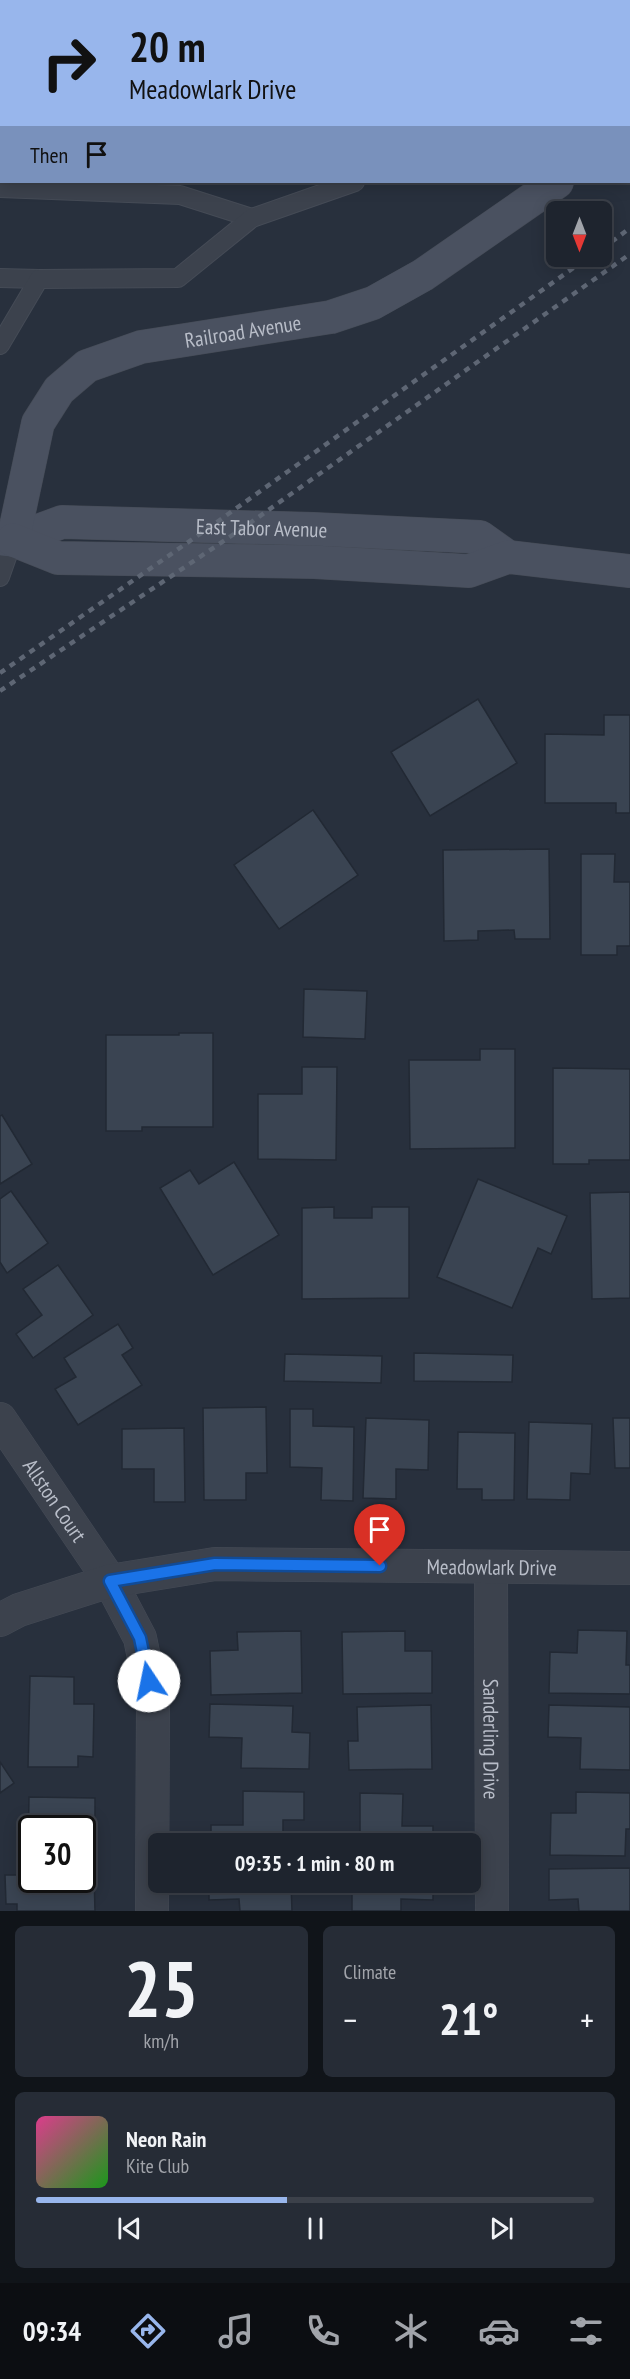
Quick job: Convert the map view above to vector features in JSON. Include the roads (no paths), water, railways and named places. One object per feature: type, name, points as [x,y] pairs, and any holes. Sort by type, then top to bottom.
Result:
[{"type":"main road","name":"Railroad Avenue","points":[[7,539],[38,423],[59,390],[87,366],[141,347],[331,317],[373,303],[423,275],[556,183]]},
{"type":"main road","name":"East Tabor Avenue","points":[[7,539],[58,558],[314,562],[469,571],[508,557],[630,572]]},
{"type":"street","name":"Allston Court","points":[[0,1419],[110,1581],[140,1638],[153,1702],[152,1911]]},
{"type":"street","name":"Meadowlark Drive","points":[[0,1620],[19,1610],[110,1581],[215,1564],[630,1568]]},
{"type":"street","name":"Sanderling Drive","points":[[491,1568],[492,1911]]},
{"type":"lane","points":[[0,278],[178,278],[252,218],[352,183]]},
{"type":"lane","points":[[0,188],[180,195],[252,218]]},
{"type":"lane","points":[[0,345],[39,279]]},
{"type":"lane","points":[[0,578],[7,539]]},
{"type":"railway","points":[[612,242],[630,228]]},
{"type":"railway","points":[[0,691],[243,528],[630,254]]},
{"type":"railway","points":[[0,673],[210,527],[575,267]]}]
